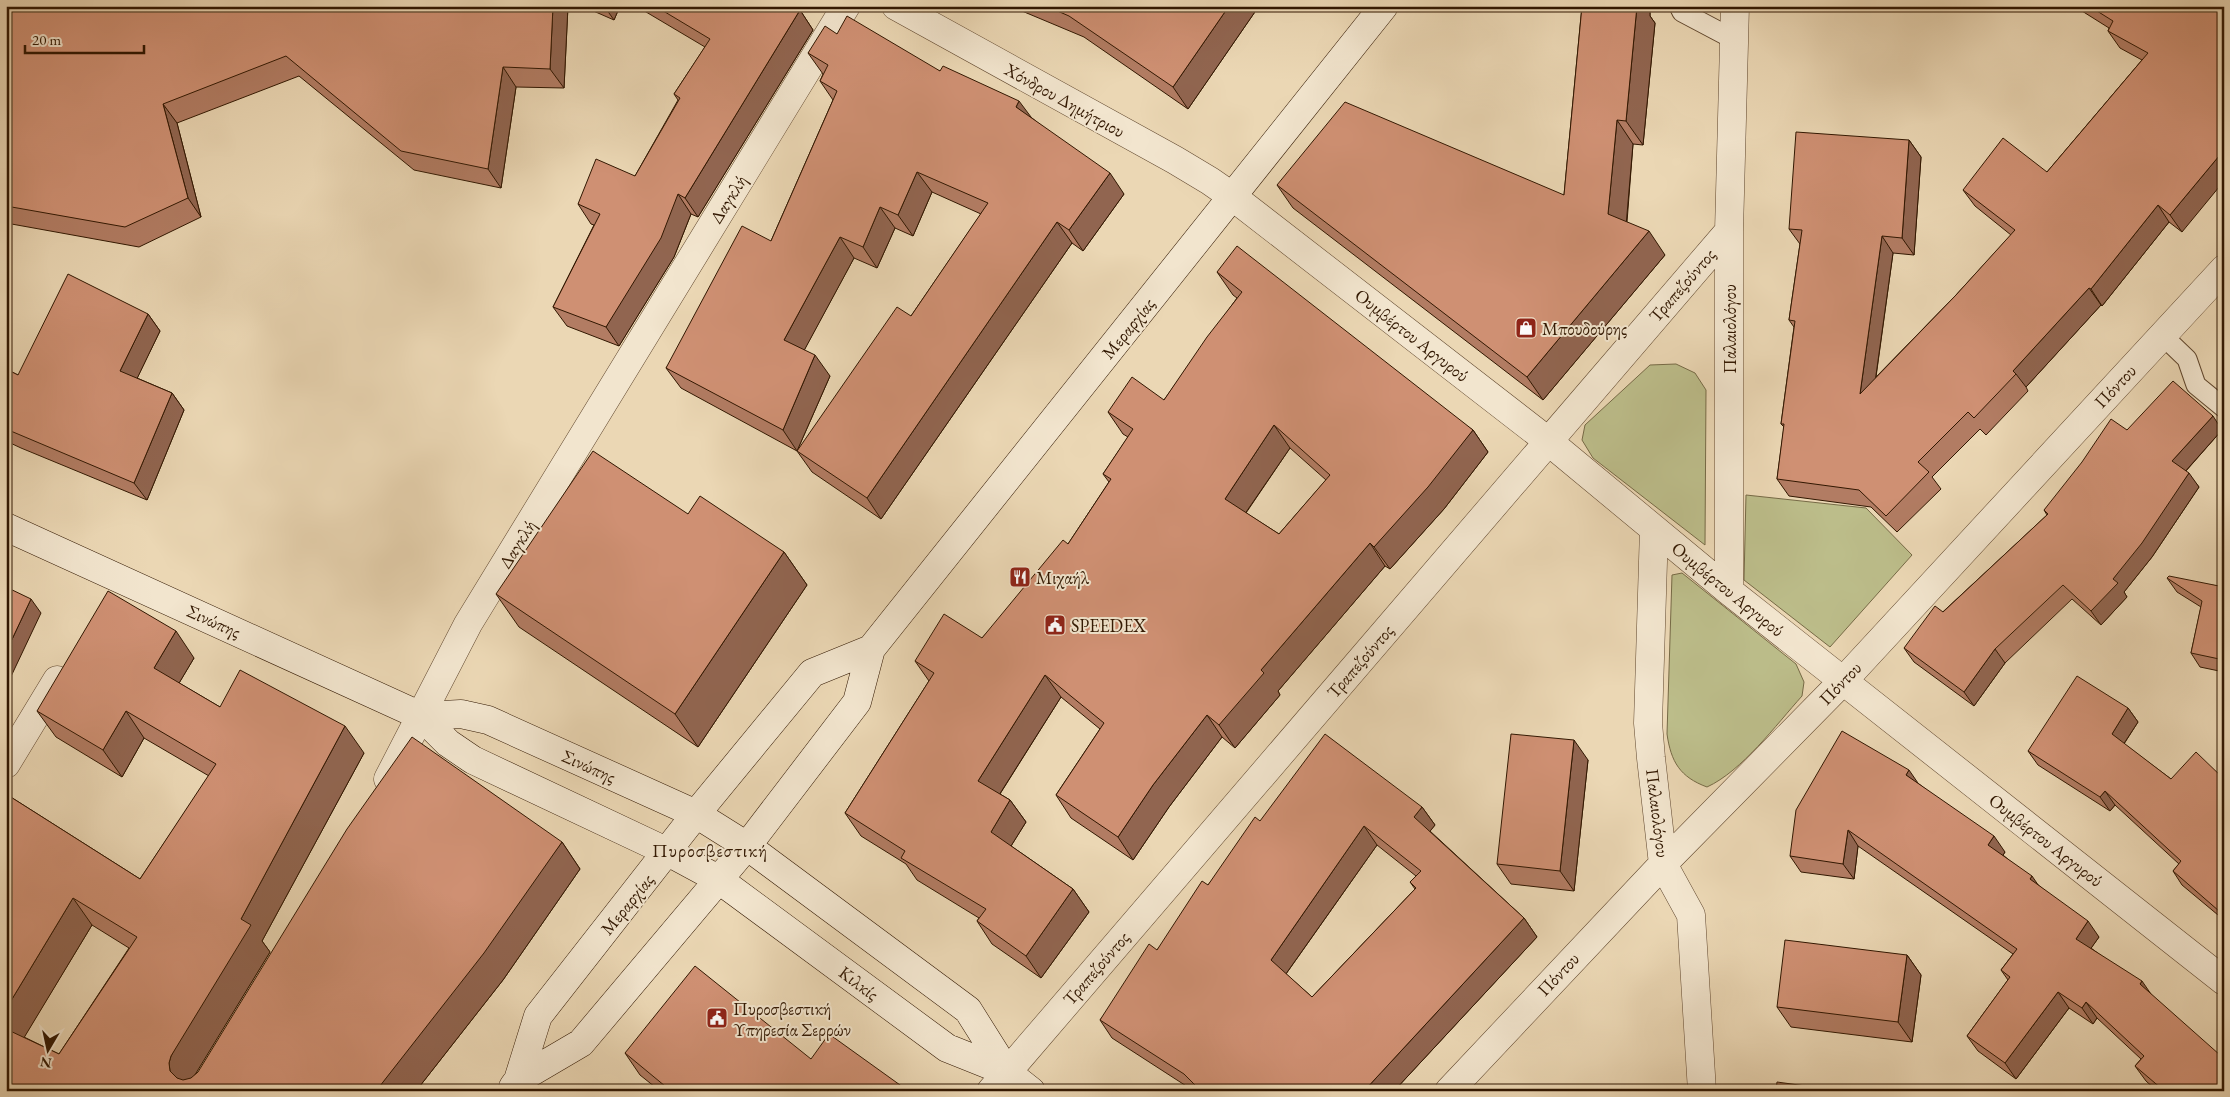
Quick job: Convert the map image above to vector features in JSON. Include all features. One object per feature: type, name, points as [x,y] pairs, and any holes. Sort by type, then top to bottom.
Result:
[{"type":"street","name":"Δαγκλή","points":[[376,802],[468,624],[846,6]]},
{"type":"street","name":"Χόνδρου Δημήτριου","points":[[896,6],[1175,160],[1210,180],[1233,197]]},
{"type":"street","name":"Μεραρχίας","points":[[514,1086],[581,1043],[747,846],[857,702],[871,650],[1384,6]]},
{"type":"street","name":"Παλαιολόγου","points":[[1729,591],[1730,231],[1735,6]]},
{"type":"street","name":"Ουμβέρτου Αργυρού","points":[[1233,197],[1548,440],[1729,591],[2224,981]]},
{"type":"street","name":"Τραπεζούντος","points":[[999,1081],[1548,440],[1730,231]]},
{"type":"street","name":"Πόντου","points":[[1448,1091],[1664,864],[1844,680],[2224,269]]},
{"type":"street","name":"Σινώπης","points":[[6,527],[421,716],[448,743],[473,760],[668,852],[718,879]]},
{"type":"street","name":"Παλαιολόγου","points":[[1654,529],[1648,723],[1664,864],[1691,915],[1702,1091]]},
{"type":"street","points":[[103,604],[118,578]]},
{"type":"street","name":"Μεραρχίας","points":[[514,1086],[538,1016],[696,814],[812,673],[871,650]]},
{"type":"street","points":[[6,764],[67,663]]},
{"type":"street","name":"Σινώπης","points":[[421,716],[461,714],[488,720],[696,814],[747,846]]},
{"type":"street","name":"Κιλκίς","points":[[747,846],[968,1010],[999,1081]]},
{"type":"street","name":"Κιλκίς","points":[[718,879],[947,1048],[999,1081],[1031,1091]]},
{"type":"lane","points":[[1679,6],[1682,12],[1734,40]]},
{"type":"lane","points":[[2162,335],[2187,359],[2196,385],[2224,408]]},
{"type":"green space","points":[[1676,364],[1695,373],[1706,390],[1705,545],[1593,458],[1582,440],[1585,425],[1650,365]]},
{"type":"green space","points":[[1746,495],[1866,508],[1912,555],[1830,647],[1744,580]]},
{"type":"green space","points":[[1682,573],[1796,664],[1804,682],[1802,696],[1746,759],[1720,780],[1707,787],[1690,778],[1678,767],[1671,753],[1667,734],[1672,575]]},
{"type":"building","points":[[6,6],[553,6],[550,69],[503,67],[488,169],[401,151],[286,56],[163,104],[188,198],[125,227],[6,206]]},
{"type":"building","points":[[655,6],[794,6],[800,10],[685,198],[678,194],[661,238],[606,327],[553,307],[600,214],[578,204],[596,159],[635,176],[680,98],[674,94],[710,39]]},
{"type":"building","points":[[1046,6],[1229,6],[1173,87],[1069,16]]},
{"type":"building","name":"Μπουδούρης","points":[[1582,6],[1637,6],[1626,121],[1617,120],[1608,214],[1649,231],[1527,377],[1277,185],[1345,102],[1564,195]]},
{"type":"building","points":[[2089,6],[2224,6],[2224,150],[2170,215],[2158,205],[2091,289],[2089,288],[2013,371],[2016,374],[1974,418],[1968,412],[1918,462],[1929,472],[1886,516],[1859,490],[1777,479],[1784,424],[1781,424],[1795,321],[1789,320],[1802,230],[1789,229],[1796,132],[1909,140],[1902,238],[1882,236],[1860,394],[1956,295],[2015,230],[1963,190],[2003,138],[2047,172],[2148,53],[2108,31],[2113,21]]},
{"type":"building","points":[[847,16],[940,71],[943,66],[1019,101],[1016,107],[1110,173],[1069,230],[1057,222],[867,498],[797,451],[897,307],[911,316],[988,203],[917,172],[898,215],[880,207],[863,247],[840,237],[784,340],[815,355],[783,430],[666,368],[742,226],[771,241],[837,91],[820,81],[828,65],[808,53],[825,26],[837,34]]},
{"type":"building","points":[[1237,246],[1473,430],[1428,487],[1374,547],[1370,543],[1261,670],[1264,673],[1219,725],[1207,715],[1153,785],[1118,837],[1056,795],[1104,723],[1045,675],[978,781],[1010,800],[991,832],[1073,889],[1026,956],[977,921],[986,909],[901,858],[905,851],[845,813],[934,673],[915,661],[944,614],[982,638],[1063,540],[1068,544],[1111,479],[1103,474],[1133,429],[1108,412],[1132,377],[1164,400],[1207,337],[1242,292],[1217,272]],"holes":[[[1274,425],[1330,475],[1279,534],[1225,499]]]},
{"type":"building","points":[[68,274],[148,314],[120,371],[172,393],[134,483],[6,429],[6,369],[18,375]]},
{"type":"building","points":[[2173,381],[2213,416],[2172,461],[2189,473],[2142,543],[2113,579],[2118,583],[2091,611],[2063,585],[1995,649],[1964,692],[1904,648],[1935,606],[1943,612],[2048,514],[2044,510],[2082,462],[2111,419],[2127,430]]},
{"type":"building","points":[[593,451],[688,514],[700,496],[784,552],[675,714],[496,594]]},
{"type":"building","points":[[2169,576],[2224,587],[2224,660],[2191,653],[2202,601],[2167,578]]},
{"type":"building","points":[[6,587],[31,599],[6,652]]},
{"type":"building","points":[[108,591],[176,631],[154,668],[220,707],[240,670],[345,726],[241,919],[251,925],[171,1056],[169,1063],[170,1071],[177,1078],[183,1080],[191,1078],[198,1072],[347,829],[412,737],[562,842],[484,953],[376,1091],[6,1091],[6,1029],[59,1054],[137,937],[73,898],[6,1009],[6,794],[140,879],[216,764],[126,711],[103,750],[37,711]]},
{"type":"building","points":[[2077,676],[2128,708],[2112,734],[2171,779],[2196,752],[2224,779],[2224,914],[2173,871],[2181,861],[2105,791],[2100,797],[2028,751]]},
{"type":"building","points":[[1842,731],[1909,770],[1906,775],[1994,836],[1988,845],[2032,876],[2030,879],[2088,921],[2076,939],[2142,981],[2140,984],[2220,1055],[2224,1050],[2224,1091],[2171,1091],[2165,1086],[2162,1089],[2135,1066],[2144,1056],[2086,1002],[2082,1008],[2058,992],[2005,1063],[1967,1036],[2010,977],[2001,970],[2017,949],[1848,830],[1843,864],[1790,856],[1796,810]]},
{"type":"building","points":[[1325,734],[1422,807],[1414,817],[1524,918],[1364,1091],[1201,1091],[1184,1074],[1100,1020],[1149,944],[1157,950],[1202,881],[1208,885],[1255,817],[1260,821]],"holes":[[[1364,826],[1421,871],[1410,882],[1416,888],[1312,997],[1271,960]]]},
{"type":"building","points":[[1511,734],[1574,740],[1560,871],[1497,864]]},
{"type":"building","points":[[1785,940],[1907,955],[1898,1022],[1777,1007]]},
{"type":"building","points":[[695,966],[811,1059],[829,1034],[907,1090],[671,1091],[625,1053]]},
{"type":"building","points":[[1777,1082],[1842,1091],[1776,1091]]},
{"type":"place","name":"Μπουδούρης","points":[[1526,328]]},
{"type":"place","name":"Μιχαήλ","points":[[1020,577]]},
{"type":"place","name":"SPEEDEX","points":[[1055,625]]},
{"type":"place","name":"Πυροσβεστική Υπηρεσία Σερρών","points":[[717,1018]]},
{"type":"district","name":"Πυροσβεστική","points":[[710,850]]}]
